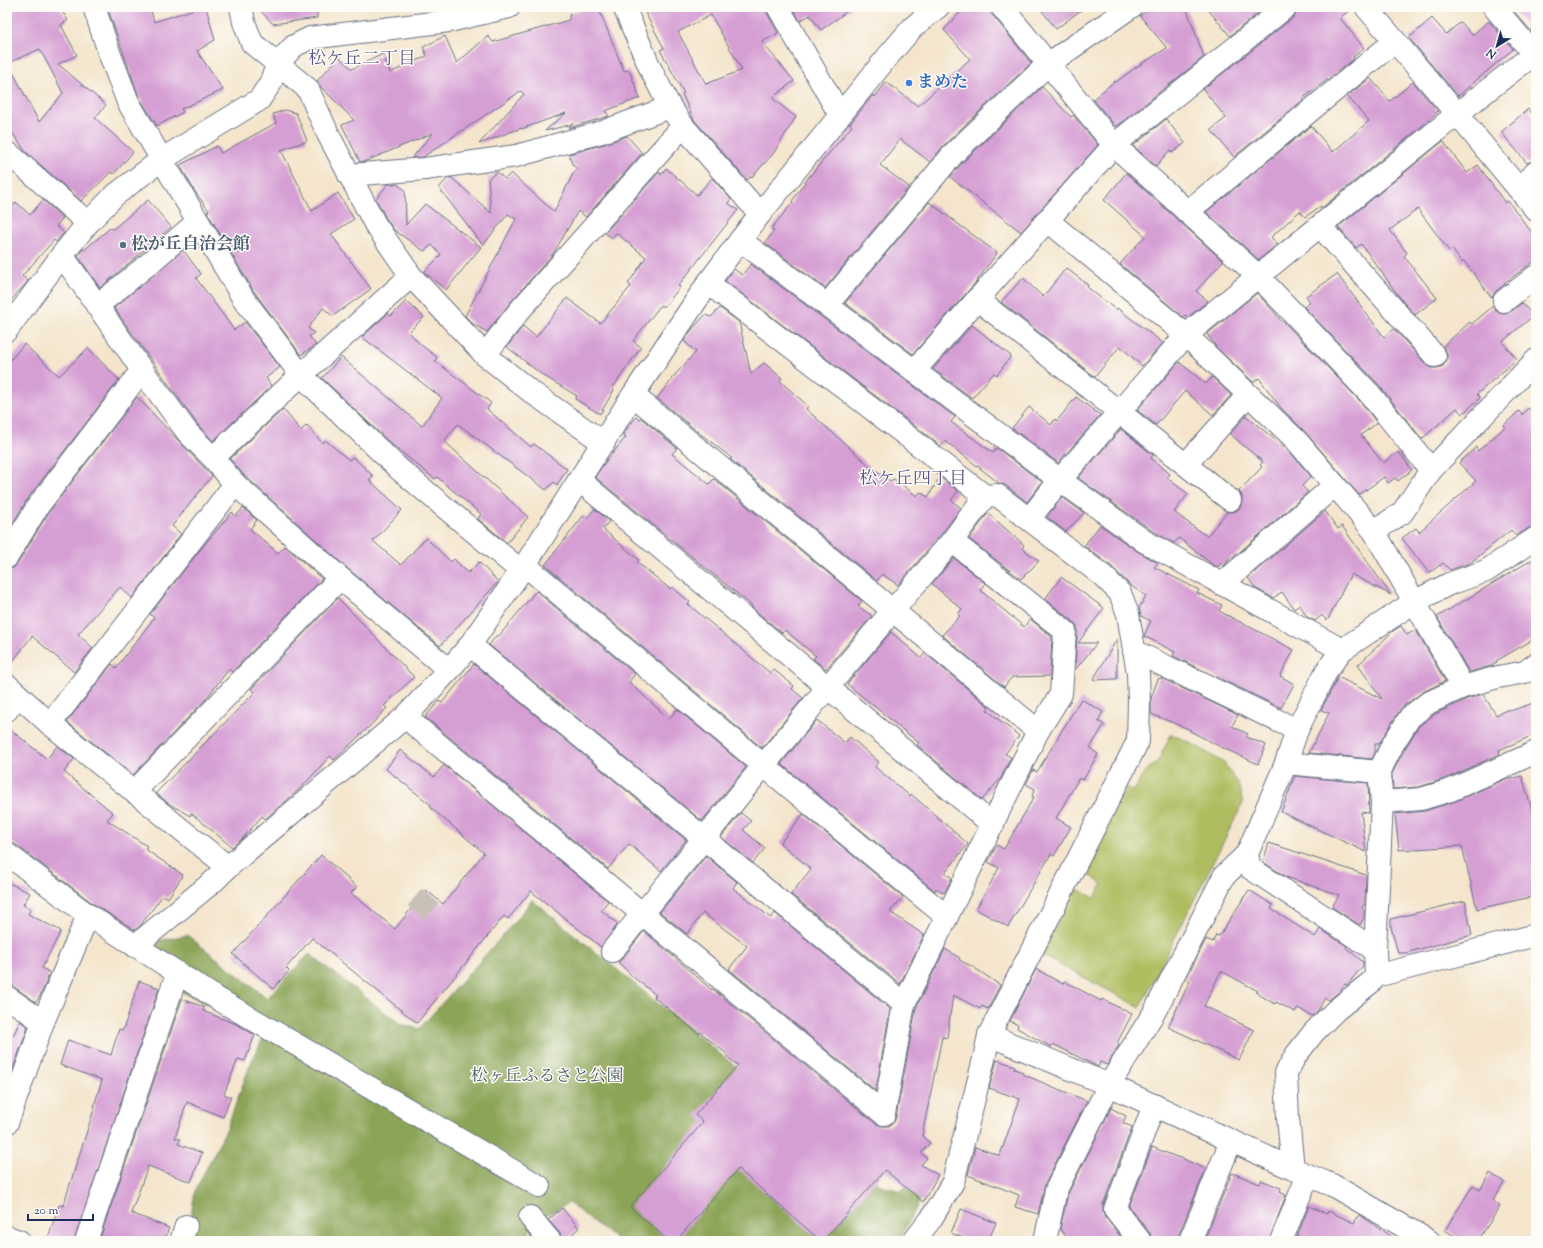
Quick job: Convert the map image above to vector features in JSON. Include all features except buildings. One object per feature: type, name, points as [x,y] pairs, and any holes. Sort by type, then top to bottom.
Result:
[{"type":"street","points":[[94,7],[128,102],[160,160],[243,298],[301,375],[399,469],[523,568],[946,917]]},
{"type":"street","points":[[241,7],[244,22],[252,43],[308,89],[328,134],[375,224],[411,276],[485,354],[530,391],[604,443]]},
{"type":"street","points":[[7,330],[62,255],[88,223],[114,196],[160,160],[259,100],[270,84],[278,63],[294,46],[310,38],[450,21],[509,7]]},
{"type":"street","points":[[624,7],[650,68],[670,107],[683,126],[760,214]]},
{"type":"street","points":[[778,7],[840,115]]},
{"type":"street","points":[[135,946],[215,880],[228,867],[405,717],[449,670],[470,645],[523,568],[604,443],[633,395],[708,283],[760,214],[913,27],[938,7]]},
{"type":"street","points":[[1002,7],[1114,144],[1258,276],[1369,393],[1432,470]]},
{"type":"street","points":[[827,305],[954,153],[1048,64],[1131,7]]},
{"type":"street","points":[[914,371],[1114,144],[1286,7]]},
{"type":"street","points":[[1366,7],[1536,210]]},
{"type":"street","points":[[1030,518],[1060,480],[1186,335],[1457,114],[1535,57],[1494,7]]},
{"type":"street","points":[[1188,212],[1395,41]]},
{"type":"street","points":[[349,175],[425,169],[516,156],[602,132],[670,107]]},
{"type":"street","points":[[485,354],[519,311],[683,126]]},
{"type":"street","points":[[10,158],[88,223]]},
{"type":"street","points":[[1518,188],[1536,172]]},
{"type":"street","points":[[1047,220],[1186,335],[1296,440],[1374,531],[1463,686]]},
{"type":"street","points":[[97,306],[197,222]]},
{"type":"street","points":[[1320,226],[1435,356]]},
{"type":"street","points":[[740,240],[1144,542],[1342,650]]},
{"type":"street","points":[[62,255],[188,433],[213,458],[235,484],[340,578],[449,670]]},
{"type":"street","points":[[213,458],[301,375],[411,276]]},
{"type":"street","points":[[1504,301],[1536,276]]},
{"type":"street","points":[[708,283],[985,496],[997,495],[1030,518],[1103,576],[1120,592],[1128,614],[1138,673],[1138,741],[989,1035],[953,1182],[931,1219],[914,1241]]},
{"type":"street","points":[[977,299],[1230,500]]},
{"type":"street","points":[[1374,531],[1402,513],[1432,470],[1536,360]]},
{"type":"street","points":[[7,557],[38,506],[142,370]]},
{"type":"street","points":[[633,395],[1038,731]]},
{"type":"street","points":[[1186,464],[1248,395]]},
{"type":"street","points":[[579,480],[993,825]]},
{"type":"street","points":[[50,724],[235,484]]},
{"type":"street","points":[[1222,584],[1335,485]]},
{"type":"street","points":[[612,951],[828,688],[894,611],[952,540],[985,496]]},
{"type":"street","points":[[1045,1241],[1056,1190],[1109,1085],[1155,1011],[1224,876],[1247,854],[1286,764],[1297,730],[1327,670],[1342,650],[1414,602],[1449,584],[1486,571],[1536,538]]},
{"type":"street","points":[[405,717],[642,915],[884,1114],[904,1004],[1038,731],[1061,694],[1065,631],[952,540]]},
{"type":"street","points":[[134,792],[340,578]]},
{"type":"street","points":[[470,645],[904,1004]]},
{"type":"street","points":[[1134,651],[1297,730]]},
{"type":"street","points":[[1376,976],[1375,950],[1382,802],[1379,772],[1393,744],[1410,717],[1428,703],[1463,686],[1525,672],[1536,664]]},
{"type":"street","points":[[11,697],[50,724],[228,867]]},
{"type":"street","points":[[1382,802],[1421,799],[1451,790],[1536,752]]},
{"type":"street","points":[[1286,764],[1379,772]]},
{"type":"street","points":[[7,854],[88,915],[177,974],[539,1186]]},
{"type":"street","points":[[1247,854],[1250,868],[1375,950]]},
{"type":"street","points":[[7,1123],[43,1022],[88,915]]},
{"type":"street","points":[[1281,1241],[1301,1172],[1288,1118],[1286,1073],[1296,1055],[1314,1032],[1336,1010],[1370,983],[1376,976],[1536,935]]},
{"type":"street","points":[[86,1241],[177,974]]},
{"type":"street","points":[[7,997],[43,1022]]},
{"type":"street","points":[[989,1035],[1109,1085],[1332,1185],[1426,1240]]},
{"type":"street","points":[[1140,1241],[1115,1209],[1154,1105]]},
{"type":"street","points":[[1190,1241],[1231,1141]]},
{"type":"street","points":[[530,1217],[550,1241]]},
{"type":"green space","points":[[1171,734],[1191,743],[1224,763],[1238,783],[1243,803],[1140,1007],[1041,955],[1075,888],[1095,898],[1102,884],[1083,871],[1126,787],[1134,791],[1145,771],[1157,763]]},
{"type":"green space","name":"松ヶ丘ふるさと公園","points":[[532,900],[880,1185],[901,1191],[908,1185],[923,1194],[899,1241],[618,1241],[569,1203],[533,1222],[526,1241],[187,1241],[195,1191],[227,1128],[250,1065],[265,1034],[253,1026],[182,992],[152,942],[187,935],[267,998],[309,954],[400,1024],[419,1029],[506,932]]},
{"type":"tunnel","points":[[416,913],[436,889]]},
{"type":"place","name":"まめた","points":[[909,83]]},
{"type":"place","name":"松が丘自治会館","points":[[123,245]]},
{"type":"district","name":"松ケ丘二丁目","points":[[362,60]]},
{"type":"district","name":"松ケ丘四丁目","points":[[913,480]]}]
